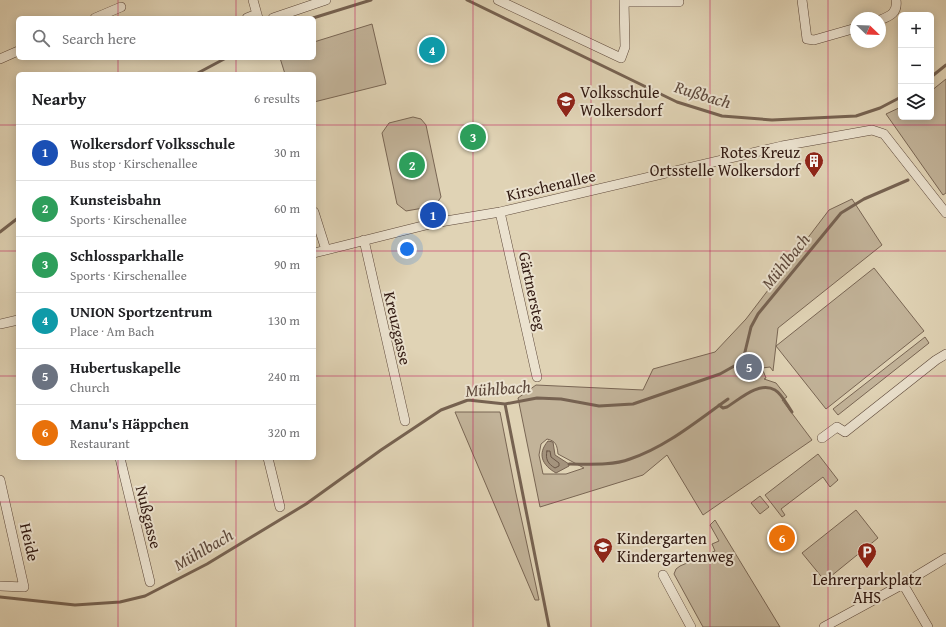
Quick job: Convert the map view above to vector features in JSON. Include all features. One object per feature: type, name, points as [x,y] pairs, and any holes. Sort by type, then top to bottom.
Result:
[{"type":"street","points":[[253,0],[258,16]]},
{"type":"street","points":[[279,16],[326,0]]},
{"type":"street","points":[[498,0],[621,58],[625,47],[624,1],[679,2]]},
{"type":"street","points":[[802,0],[806,42],[850,30]]},
{"type":"street","points":[[886,18],[895,12],[896,0]]},
{"type":"street","points":[[100,16],[121,7]]},
{"type":"street","points":[[0,59],[16,52]]},
{"type":"street","name":"Kirschenallee","points":[[316,252],[434,223],[500,212],[782,146],[846,134],[879,131],[884,134],[946,213]]},
{"type":"street","name":"Gärtnersteg","points":[[500,212],[537,377]]},
{"type":"street","points":[[316,218],[326,250]]},
{"type":"street","name":"Kreuzgasse","points":[[364,240],[405,421]]},
{"type":"street","points":[[0,324],[16,320]]},
{"type":"street","points":[[822,438],[838,427],[845,432],[936,360],[946,354]]},
{"type":"street","name":"Nußgasse","points":[[120,460],[150,582]]},
{"type":"street","points":[[268,460],[280,507]]},
{"type":"street","name":"Heide","points":[[0,480],[24,587],[0,586]]},
{"type":"street","points":[[828,625],[904,584],[946,558]]},
{"type":"street","points":[[663,575],[690,627]]},
{"type":"street","points":[[904,584],[928,627]]},
{"type":"shaded area","points":[[372,24],[386,84],[316,102],[316,72],[284,72],[281,60],[316,60],[316,41]]},
{"type":"shaded area","points":[[946,79],[946,193],[943,195],[886,114],[898,108],[898,120],[934,120],[934,89]]},
{"type":"shaded area","points":[[413,117],[421,119],[426,125],[441,197],[435,206],[406,211],[397,204],[382,133],[389,123]]},
{"type":"shaded area","points":[[852,199],[882,245],[778,328],[773,371],[770,367],[762,368],[766,378],[764,379],[776,383],[787,397],[782,400],[812,440],[703,515],[667,455],[643,475],[540,507],[518,398],[536,385],[643,390],[653,369],[715,352],[746,319],[829,210]],"holes":[[[547,439],[556,444],[558,454],[584,468],[566,474],[543,474],[539,455],[541,444]]]},
{"type":"shaded area","points":[[874,268],[924,331],[826,409],[776,346]]},
{"type":"shaded area","points":[[925,337],[929,343],[838,415],[833,409]]},
{"type":"shaded area","points":[[455,412],[500,412],[539,600],[535,600]]},
{"type":"shaded area","points":[[818,454],[838,480],[830,487],[823,477],[781,509],[785,515],[782,517],[765,495]]},
{"type":"shaded area","points":[[760,496],[769,507],[760,514],[751,503]]},
{"type":"shaded area","points":[[856,510],[878,538],[825,581],[802,553]]},
{"type":"shaded area","points":[[715,520],[780,627],[703,627],[674,574],[676,569],[680,566],[715,551],[712,544],[719,541],[710,525]]},
{"type":"water","points":[[548,441],[553,442],[555,455],[569,464],[569,466],[556,473],[544,463],[542,455]]},
{"type":"waterway","name":"Rußbach","points":[[316,17],[371,0]]},
{"type":"waterway","name":"Rußbach","points":[[467,0],[677,102],[722,116],[772,120],[856,116],[880,108],[898,99]]},
{"type":"waterway","name":"Rußbach","points":[[200,72],[222,60]]},
{"type":"waterway","name":"Rußbach","points":[[934,75],[946,65]]},
{"type":"waterway","name":"Mühlbach","points":[[0,597],[75,605],[120,602],[145,596],[207,564],[306,504],[381,450],[441,410],[468,400],[505,404],[537,398],[561,399],[599,406],[633,404],[720,374],[736,365],[744,356],[751,327],[758,314],[841,213],[864,199],[908,180]]},
{"type":"waterway","name":"Rußbach","points":[[0,232],[16,220]]},
{"type":"waterway","points":[[719,405],[723,408],[727,407],[756,389],[769,388],[780,394],[792,412]]},
{"type":"waterway","points":[[569,464],[616,463],[643,454],[669,441],[728,399]]},
{"type":"waterway","points":[[505,404],[549,627]]},
{"type":"place","name":"UNION Sportzentrum","points":[[432,50]]},
{"type":"place","name":"Volksschule Wolkersdorf","points":[[566,118]]},
{"type":"place","name":"Schlossparkhalle","points":[[473,137]]},
{"type":"place","name":"Kunsteisbahn","points":[[412,165]]},
{"type":"place","name":"Rotes Kreuz Ortsstelle Wolkersdorf","points":[[814,178]]},
{"type":"place","name":"Wolkersdorf Volksschule","points":[[433,215]]},
{"type":"place","name":"Hubertuskapelle","points":[[749,367]]},
{"type":"place","name":"Manu's Häppchen","points":[[782,538]]},
{"type":"place","name":"Kindergarten Kindergartenweg","points":[[603,564]]},
{"type":"place","name":"Lehrerparkplatz AHS","points":[[867,569]]}]
